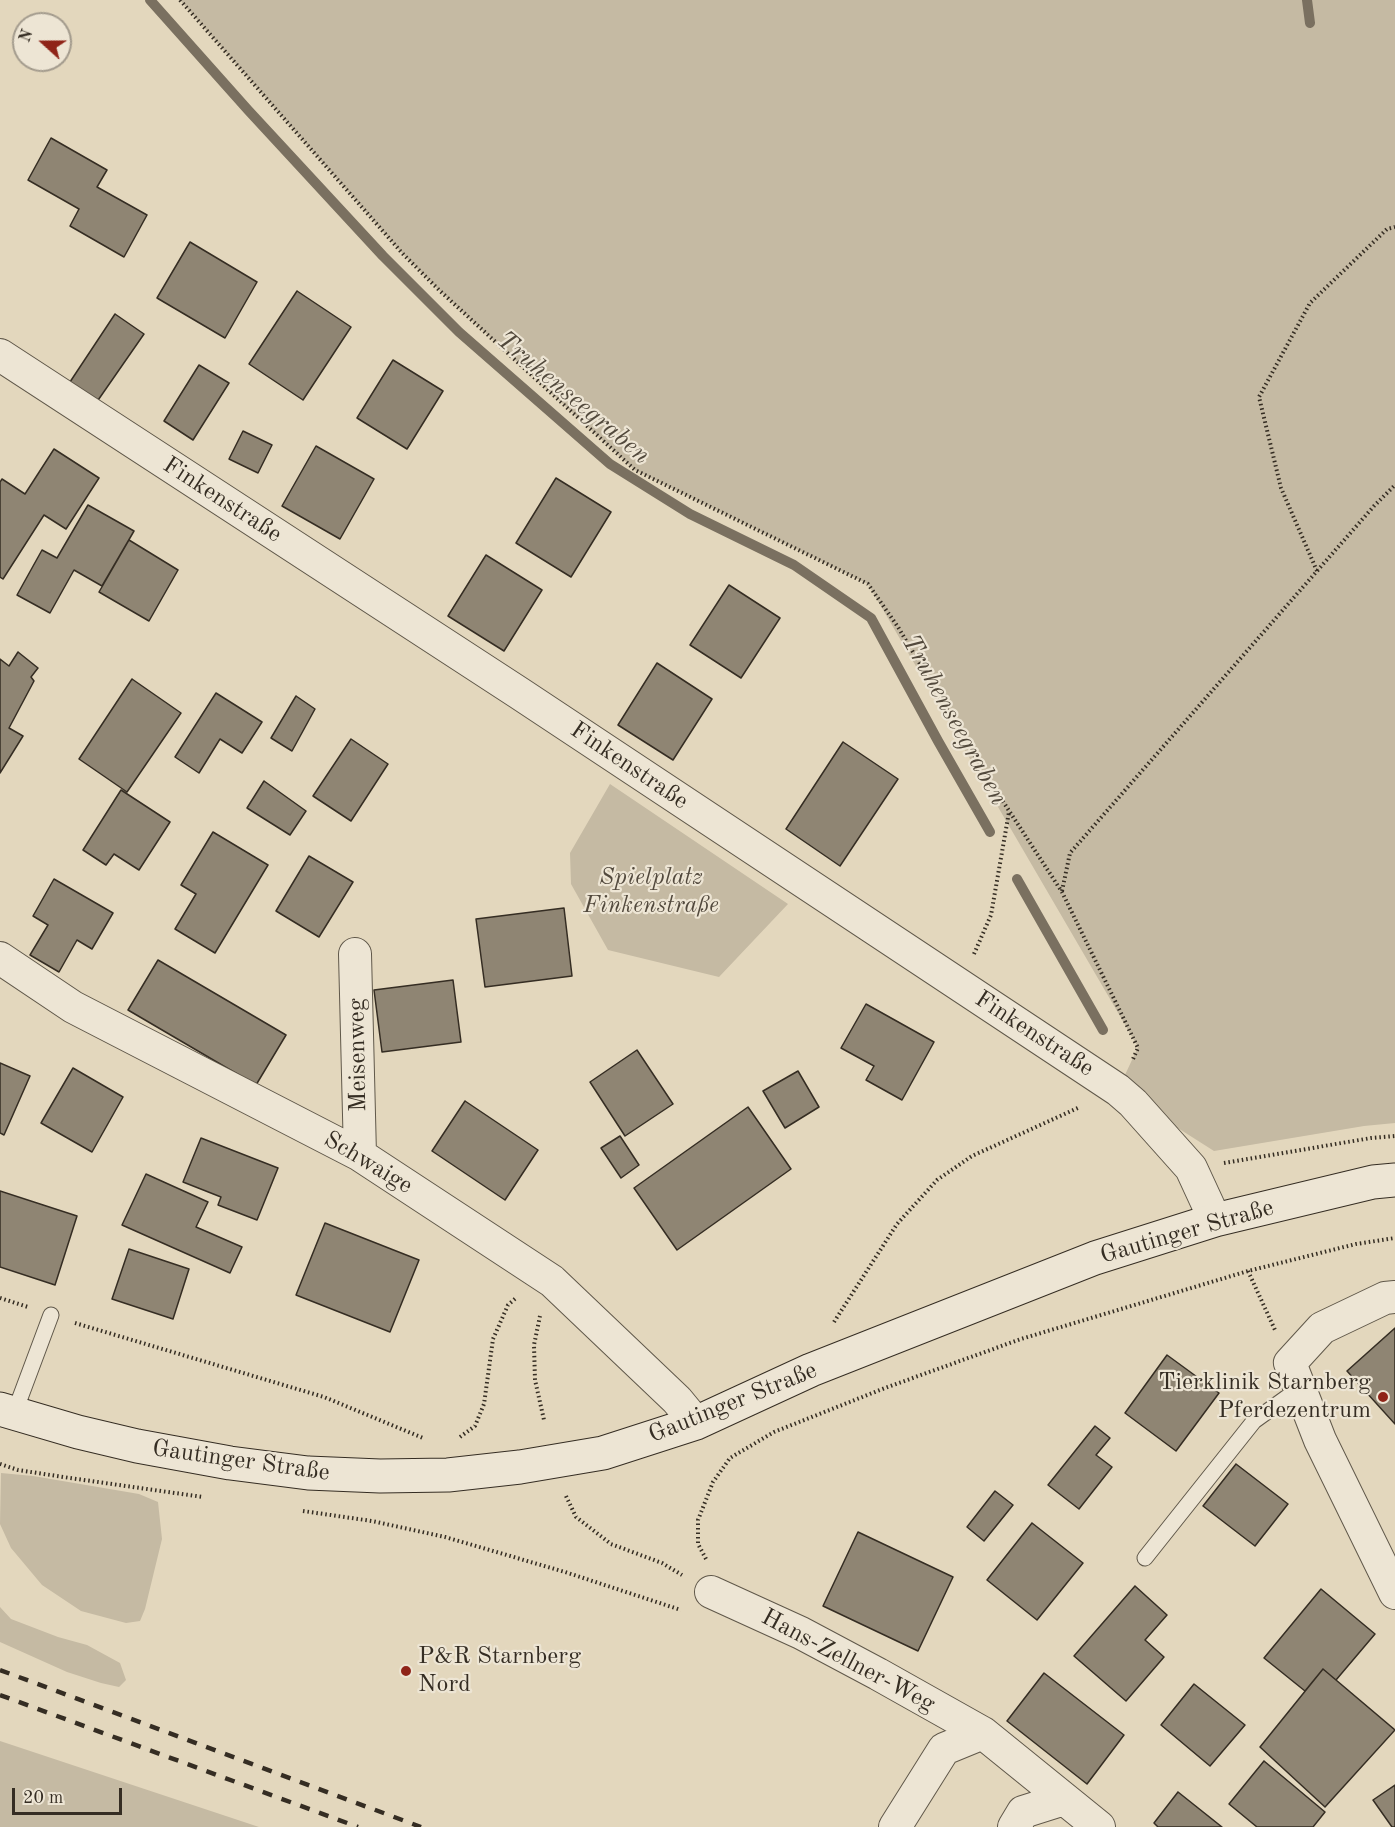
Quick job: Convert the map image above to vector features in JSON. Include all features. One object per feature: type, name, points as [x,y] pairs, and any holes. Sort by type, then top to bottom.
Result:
[{"type":"main road","name":"Gautinger Straße","points":[[7,1411],[78,1432],[137,1446],[230,1463],[308,1473],[380,1476],[448,1475],[520,1467],[603,1453],[696,1424],[811,1370],[1084,1262],[1215,1220],[1373,1182],[1395,1180]]},
{"type":"street","name":"Finkenstraße","points":[[0,355],[509,687],[1118,1090],[1133,1103],[1191,1168],[1215,1220]]},
{"type":"street","name":"Meisenweg","points":[[355,954],[360,1155]]},
{"type":"street","name":"Schwaige","points":[[0,958],[73,1007],[360,1155],[546,1287],[677,1400],[696,1424]]},
{"type":"street","points":[[1395,1297],[1385,1298],[1322,1328],[1290,1363],[1320,1440],[1395,1593]]},
{"type":"street","name":"Hans-Zellner-Weg","points":[[711,1592],[801,1633],[983,1733],[1099,1827]]},
{"type":"street","name":"Hans-Zellner-Weg","points":[[896,1827],[944,1749],[983,1733]]},
{"type":"street","points":[[1014,1827],[1023,1812],[1064,1799]]},
{"type":"lane","name":"Gautinger Straße","points":[[7,1411],[51,1315]]},
{"type":"lane","points":[[1145,1558],[1254,1422],[1286,1398],[1302,1393]]},
{"type":"path","points":[[180,0],[404,254],[439,290],[635,470],[868,584],[898,627],[1009,812],[1062,892],[1138,1048],[1118,1090],[972,1156],[937,1180],[897,1224],[830,1328]]},
{"type":"path","points":[[1317,571],[1281,488],[1258,398],[1310,303],[1387,229],[1395,227]]},
{"type":"path","points":[[1062,892],[1070,854],[1395,485]]},
{"type":"path","points":[[960,985],[991,915],[1009,812]]},
{"type":"path","points":[[1191,1168],[1395,1136]]},
{"type":"path","points":[[302,1511],[372,1521],[445,1537],[565,1572],[677,1610],[696,1610],[711,1592],[713,1571],[698,1544],[698,1520],[713,1482],[730,1458],[774,1432],[885,1388],[1021,1339],[1248,1271],[1356,1244],[1395,1238]]},
{"type":"path","points":[[1248,1271],[1290,1363]]},
{"type":"path","points":[[459,1438],[475,1426],[484,1404],[493,1340],[508,1305],[524,1291],[546,1287],[534,1345],[535,1380],[544,1420]]},
{"type":"path","points":[[0,1298],[139,1343],[324,1397],[425,1439]]},
{"type":"path","points":[[0,1464],[18,1470],[59,1477],[209,1498]]},
{"type":"path","points":[[564,1493],[576,1517],[611,1544],[662,1563],[711,1592]]},
{"type":"green space","points":[[180,0],[1395,0],[1395,1123],[1214,1151],[1118,1090],[1138,1047],[868,584],[635,470],[439,290],[403,254]]},
{"type":"green space","name":"Spielplatz Finkenstraße","points":[[610,784],[788,904],[719,977],[608,950],[571,884],[570,853]]},
{"type":"green space","points":[[1,1473],[33,1476],[139,1494],[158,1502],[162,1539],[140,1621],[126,1623],[81,1611],[42,1585],[11,1548],[0,1524]]},
{"type":"green space","points":[[0,1607],[11,1619],[58,1637],[87,1645],[120,1663],[126,1680],[119,1687],[101,1683],[67,1672],[0,1642]]},
{"type":"green space","points":[[0,1741],[259,1827],[0,1827]]},
{"type":"building","points":[[51,138],[107,170],[97,187],[147,215],[124,257],[70,226],[79,209],[28,180]]},
{"type":"building","points":[[190,242],[257,282],[225,338],[157,298]]},
{"type":"building","points":[[297,291],[351,327],[303,400],[249,364]]},
{"type":"building","points":[[115,314],[144,334],[94,406],[66,388]]},
{"type":"building","points":[[393,360],[443,391],[407,449],[357,418]]},
{"type":"building","points":[[199,365],[229,383],[193,440],[164,421]]},
{"type":"building","points":[[243,431],[272,445],[258,473],[229,459]]},
{"type":"building","points":[[316,446],[374,479],[340,539],[282,506]]},
{"type":"building","points":[[54,449],[99,478],[66,529],[44,515],[3,579],[0,577],[0,482],[2,479],[25,494]]},
{"type":"building","points":[[556,478],[611,512],[571,577],[516,543]]},
{"type":"building","points":[[88,505],[134,531],[102,586],[74,570],[50,613],[17,595],[42,550],[57,558]]},
{"type":"building","points":[[129,540],[178,570],[149,621],[99,592]]},
{"type":"building","points":[[486,555],[542,590],[504,651],[448,616]]},
{"type":"building","points":[[729,585],[780,618],[741,678],[690,645]]},
{"type":"building","points":[[18,652],[38,668],[31,677],[34,681],[9,728],[23,736],[0,773],[0,659],[9,666]]},
{"type":"building","points":[[657,663],[712,699],[673,760],[618,725]]},
{"type":"building","points":[[132,679],[181,713],[127,792],[79,759]]},
{"type":"building","points":[[216,693],[262,722],[242,753],[220,739],[199,773],[175,757]]},
{"type":"building","points":[[296,696],[315,709],[292,751],[271,738]]},
{"type":"building","points":[[351,739],[388,764],[351,821],[313,796]]},
{"type":"building","points":[[843,742],[898,779],[840,866],[786,829]]},
{"type":"building","points":[[264,781],[306,811],[290,835],[247,808]]},
{"type":"building","points":[[121,790],[170,822],[139,870],[114,854],[106,865],[83,850]]},
{"type":"building","points":[[213,832],[268,865],[215,953],[175,929],[196,894],[181,885]]},
{"type":"building","points":[[309,856],[353,882],[319,937],[276,911]]},
{"type":"building","points":[[54,879],[113,913],[92,949],[77,940],[59,972],[30,955],[48,925],[33,916]]},
{"type":"building","points":[[564,908],[572,976],[485,987],[476,919]]},
{"type":"building","points":[[158,960],[286,1035],[256,1085],[128,1010]]},
{"type":"building","points":[[453,980],[461,1042],[382,1052],[374,990]]},
{"type":"building","points":[[866,1004],[934,1042],[902,1100],[866,1080],[874,1066],[841,1048]]},
{"type":"building","points":[[637,1050],[673,1104],[625,1136],[590,1082]]},
{"type":"building","points":[[0,1063],[30,1076],[4,1135],[0,1133]]},
{"type":"building","points":[[73,1068],[123,1097],[92,1152],[41,1123]]},
{"type":"building","points":[[798,1071],[819,1107],[785,1128],[763,1091]]},
{"type":"building","points":[[465,1101],[538,1150],[505,1200],[432,1151]]},
{"type":"building","points":[[748,1107],[791,1169],[677,1250],[634,1188]]},
{"type":"building","points":[[620,1136],[639,1165],[621,1178],[601,1148]]},
{"type":"building","points":[[201,1138],[278,1168],[257,1220],[218,1205],[221,1197],[183,1182]]},
{"type":"building","points":[[146,1174],[208,1202],[196,1227],[242,1247],[230,1273],[122,1225]]},
{"type":"building","points":[[0,1191],[77,1216],[55,1285],[0,1267]]},
{"type":"building","points":[[325,1223],[419,1260],[390,1332],[296,1295]]},
{"type":"building","points":[[129,1249],[189,1269],[173,1319],[112,1299]]},
{"type":"building","name":"Tierklinik Starnberg Pferdezentrum","points":[[1395,1328],[1395,1424],[1347,1371]]},
{"type":"building","points":[[1167,1355],[1219,1393],[1176,1451],[1125,1413]]},
{"type":"building","points":[[1095,1426],[1110,1438],[1096,1455],[1112,1467],[1079,1509],[1048,1485]]},
{"type":"building","points":[[1236,1464],[1288,1504],[1255,1546],[1203,1506]]},
{"type":"building","points":[[995,1491],[1013,1505],[984,1541],[967,1527]]},
{"type":"building","points":[[1032,1523],[1083,1563],[1037,1620],[987,1580]]},
{"type":"building","points":[[858,1532],[953,1577],[918,1651],[823,1606]]},
{"type":"building","points":[[1135,1586],[1167,1615],[1145,1640],[1164,1657],[1126,1701],[1074,1656]]},
{"type":"building","points":[[1321,1589],[1375,1634],[1336,1680],[1323,1669],[1305,1691],[1264,1658]]},
{"type":"building","points":[[1323,1669],[1395,1730],[1325,1807],[1260,1747]]},
{"type":"building","points":[[1044,1673],[1124,1735],[1087,1784],[1007,1721]]},
{"type":"building","points":[[1194,1684],[1245,1725],[1210,1766],[1161,1725]]},
{"type":"building","points":[[1264,1761],[1325,1812],[1313,1827],[1257,1827],[1229,1804]]},
{"type":"building","points":[[1395,1785],[1395,1827],[1392,1827],[1373,1800]]},
{"type":"building","points":[[1178,1792],[1222,1827],[1158,1827],[1154,1823]]},
{"type":"waterway","name":"Truhenseegraben","points":[[150,0],[383,256],[459,332],[610,464],[690,514],[794,565],[871,618],[990,832]]},
{"type":"waterway","points":[[1307,0],[1310,23]]},
{"type":"waterway","points":[[1017,879],[1103,1030]]},
{"type":"railway","points":[[0,1670],[421,1827]]},
{"type":"railway","points":[[0,1695],[358,1827]]},
{"type":"place","name":"Tierklinik Starnberg Pferdezentrum","points":[[1383,1397]]},
{"type":"place","name":"P&R Starnberg Nord","points":[[406,1671]]}]
